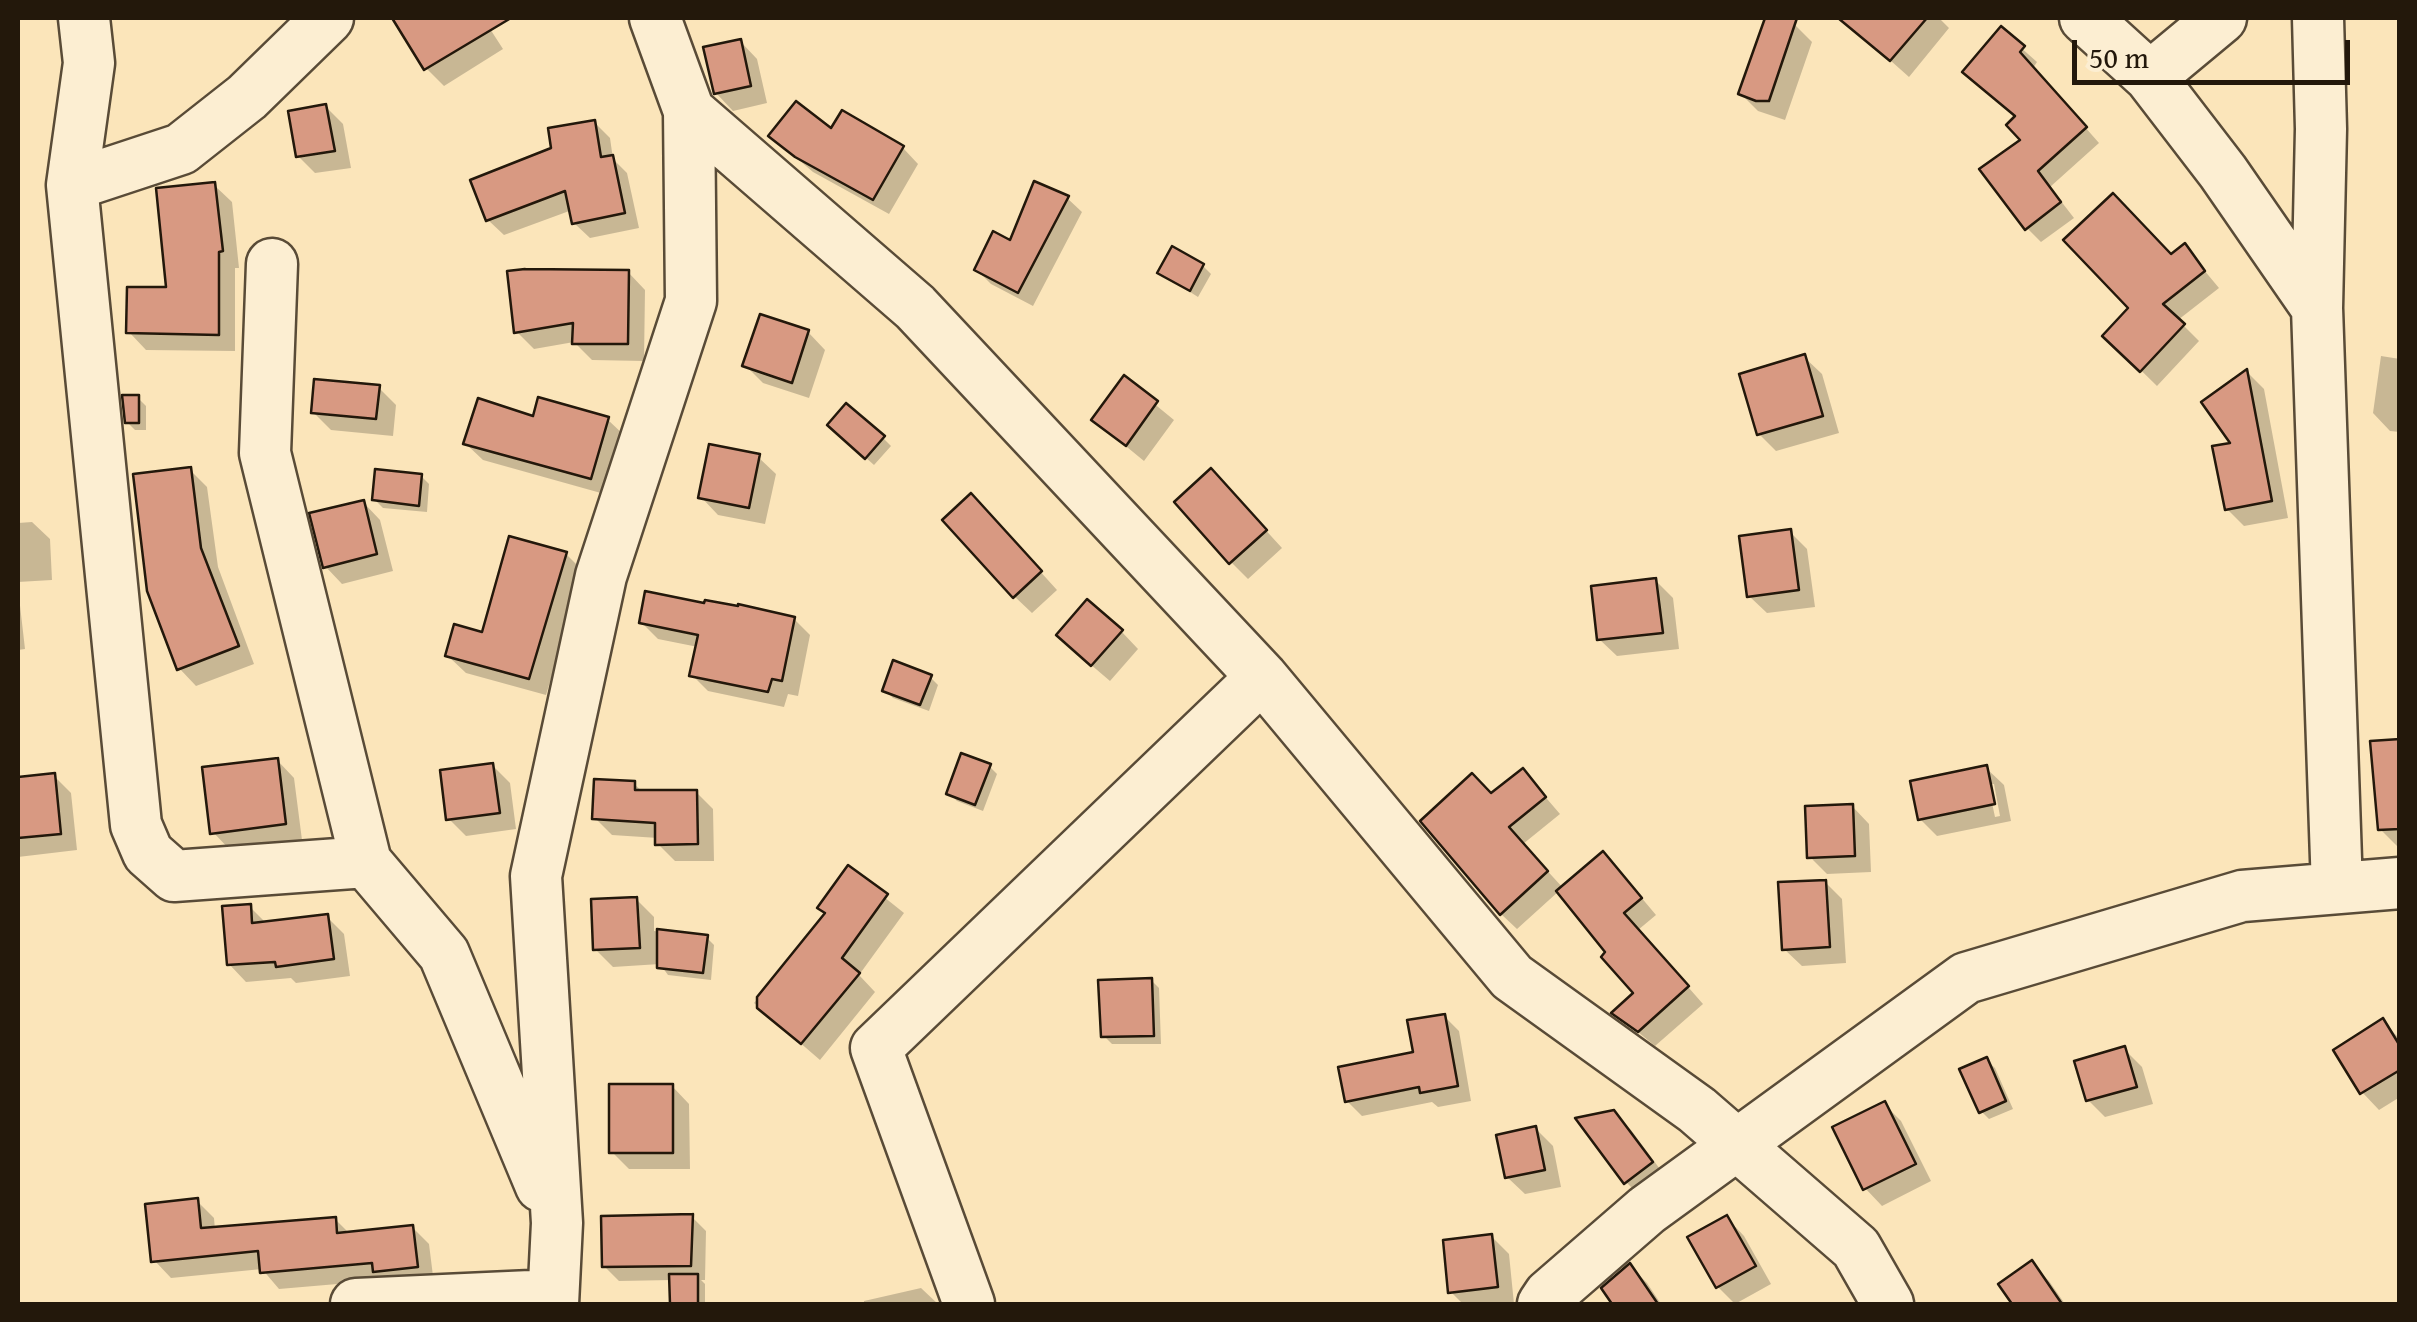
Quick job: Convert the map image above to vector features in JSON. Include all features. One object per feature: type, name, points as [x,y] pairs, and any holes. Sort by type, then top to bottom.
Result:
[{"type":"street","points":[[84,18],[89,63],[72,185],[136,825],[148,853],[174,876],[366,862]]},
{"type":"street","points":[[72,185],[181,149],[247,97],[328,18]]},
{"type":"street","points":[[356,1304],[553,1300],[557,1223],[536,876],[602,576],[691,301],[689,111],[655,18]]},
{"type":"street","points":[[2086,18],[2150,78],[2223,172],[2317,308]]},
{"type":"street","points":[[2150,78],[2221,18]]},
{"type":"street","points":[[1543,1304],[1647,1210],[1966,978],[2242,896],[2380,893],[2317,308],[2321,129],[2318,18]]},
{"type":"street","points":[[689,111],[915,307],[1262,677],[1512,976],[1697,1110],[1856,1248],[1888,1304]]},
{"type":"street","points":[[272,264],[265,453],[366,862],[444,954],[557,1223]]},
{"type":"street","points":[[969,1304],[876,1048],[1262,677]]},
{"type":"building","points":[[392,18],[511,18],[424,70]]},
{"type":"building","points":[[1765,18],[1797,18],[1769,101],[1756,101],[1738,94]]},
{"type":"building","points":[[1838,18],[1927,18],[1890,61]]},
{"type":"building","points":[[2001,26],[2025,46],[2020,52],[2087,127],[2038,171],[2061,202],[2025,230],[1979,169],[2020,140],[2006,125],[2015,116],[1962,72]]},
{"type":"building","points":[[741,39],[751,86],[714,94],[703,47]]},
{"type":"building","points":[[796,101],[831,128],[842,110],[904,146],[873,200],[795,157],[768,136]]},
{"type":"building","points":[[326,104],[335,151],[296,157],[288,111]]},
{"type":"building","points":[[595,120],[601,157],[613,155],[625,213],[572,224],[565,191],[486,221],[470,180],[551,148],[548,128]]},
{"type":"building","points":[[1034,181],[1069,196],[1018,293],[974,270],[993,231],[1010,240]]},
{"type":"building","points":[[215,182],[223,251],[219,252],[219,335],[126,333],[127,287],[166,287],[156,188]]},
{"type":"building","points":[[2113,193],[2171,254],[2185,243],[2205,271],[2163,304],[2185,324],[2140,372],[2102,336],[2128,308],[2063,240]]},
{"type":"building","points":[[1172,246],[1204,264],[1190,291],[1157,273]]},
{"type":"building","points":[[629,270],[628,344],[572,344],[573,323],[514,333],[507,271]]},
{"type":"building","points":[[760,314],[809,330],[792,383],[742,366]]},
{"type":"building","points":[[1805,354],[1823,416],[1757,435],[1739,374]]},
{"type":"building","points":[[2247,369],[2272,501],[2225,510],[2212,446],[2230,443],[2201,402]]},
{"type":"building","points":[[1124,375],[1158,401],[1126,446],[1091,420]]},
{"type":"building","points":[[314,379],[380,385],[376,419],[311,413]]},
{"type":"building","points":[[122,395],[139,395],[139,423],[125,423]]},
{"type":"building","points":[[538,397],[609,417],[591,479],[463,444],[478,398],[533,416]]},
{"type":"building","points":[[846,403],[885,436],[865,459],[827,425]]},
{"type":"building","points":[[709,444],[760,454],[749,508],[698,498]]},
{"type":"building","points":[[191,467],[201,548],[239,646],[177,670],[147,591],[133,474]]},
{"type":"building","points":[[1211,468],[1267,530],[1229,564],[1174,502]]},
{"type":"building","points":[[375,469],[422,474],[419,506],[372,500]]},
{"type":"building","points":[[971,493],[1042,571],[1013,598],[942,520]]},
{"type":"building","points":[[364,500],[377,554],[323,568],[309,513]]},
{"type":"building","points":[[1791,529],[1799,590],[1747,597],[1739,536]]},
{"type":"building","points":[[509,536],[567,552],[529,679],[445,656],[454,624],[482,632]]},
{"type":"building","points":[[1656,578],[1663,633],[1597,640],[1591,586]]},
{"type":"building","points":[[645,591],[704,603],[705,600],[738,604],[795,617],[782,681],[772,679],[768,692],[689,676],[698,635],[639,623]]},
{"type":"building","points":[[1087,599],[1123,630],[1091,666],[1056,635]]},
{"type":"building","points":[[893,660],[932,675],[920,705],[882,691]]},
{"type":"building","points":[[2400,739],[2400,829],[2378,830],[2370,741]]},
{"type":"building","points":[[961,753],[991,764],[975,805],[946,794]]},
{"type":"building","points":[[278,758],[286,824],[210,834],[202,767]]},
{"type":"building","points":[[493,763],[500,813],[446,820],[440,770]]},
{"type":"building","points":[[1987,765],[1995,804],[1918,820],[1910,781]]},
{"type":"building","points":[[1523,768],[1546,797],[1509,827],[1548,871],[1500,915],[1420,821],[1472,773],[1491,793]]},
{"type":"building","points":[[55,773],[61,834],[18,838],[18,777]]},
{"type":"building","points":[[594,779],[635,781],[635,790],[697,790],[698,844],[655,845],[655,823],[592,819]]},
{"type":"building","points":[[1853,804],[1855,856],[1807,858],[1805,806]]},
{"type":"building","points":[[1603,851],[1642,898],[1624,913],[1689,986],[1638,1032],[1611,1013],[1633,993],[1601,957],[1605,952],[1556,891]]},
{"type":"building","points":[[848,865],[888,894],[842,958],[860,973],[801,1044],[757,1008],[757,997],[825,913],[817,908]]},
{"type":"building","points":[[1826,880],[1830,947],[1782,950],[1778,882]]},
{"type":"building","points":[[637,897],[640,948],[593,950],[591,899]]},
{"type":"building","points":[[251,904],[252,923],[328,914],[334,959],[276,967],[275,962],[227,965],[222,906]]},
{"type":"building","points":[[657,929],[708,935],[703,973],[657,968]]},
{"type":"building","points":[[1152,978],[1154,1036],[1101,1037],[1098,980]]},
{"type":"building","points":[[1445,1014],[1458,1086],[1420,1093],[1419,1087],[1345,1102],[1338,1067],[1413,1052],[1407,1020]]},
{"type":"building","points":[[2383,1018],[2400,1046],[2400,1070],[2360,1094],[2333,1050]]},
{"type":"building","points":[[2125,1046],[2137,1087],[2086,1101],[2074,1061]]},
{"type":"building","points":[[1987,1057],[2006,1101],[1979,1113],[1959,1069]]},
{"type":"building","points":[[609,1084],[673,1084],[673,1153],[609,1153]]},
{"type":"building","points":[[1885,1101],[1916,1164],[1863,1190],[1832,1127]]},
{"type":"building","points":[[1614,1110],[1653,1162],[1624,1184],[1575,1118]]},
{"type":"building","points":[[1536,1126],[1545,1170],[1505,1178],[1496,1135]]},
{"type":"building","points":[[198,1198],[201,1228],[336,1217],[337,1233],[413,1225],[418,1267],[373,1272],[372,1263],[260,1273],[258,1251],[151,1262],[145,1204]]},
{"type":"building","points":[[693,1214],[691,1266],[602,1267],[601,1216]]},
{"type":"building","points":[[1727,1215],[1756,1266],[1716,1288],[1687,1237]]},
{"type":"building","points":[[1492,1234],[1498,1287],[1448,1293],[1443,1240]]},
{"type":"building","points":[[2032,1260],[2062,1304],[2012,1304],[1998,1284]]},
{"type":"building","points":[[1630,1263],[1658,1304],[1612,1304],[1601,1288]]},
{"type":"building","points":[[669,1274],[698,1274],[698,1304],[670,1304]]}]
